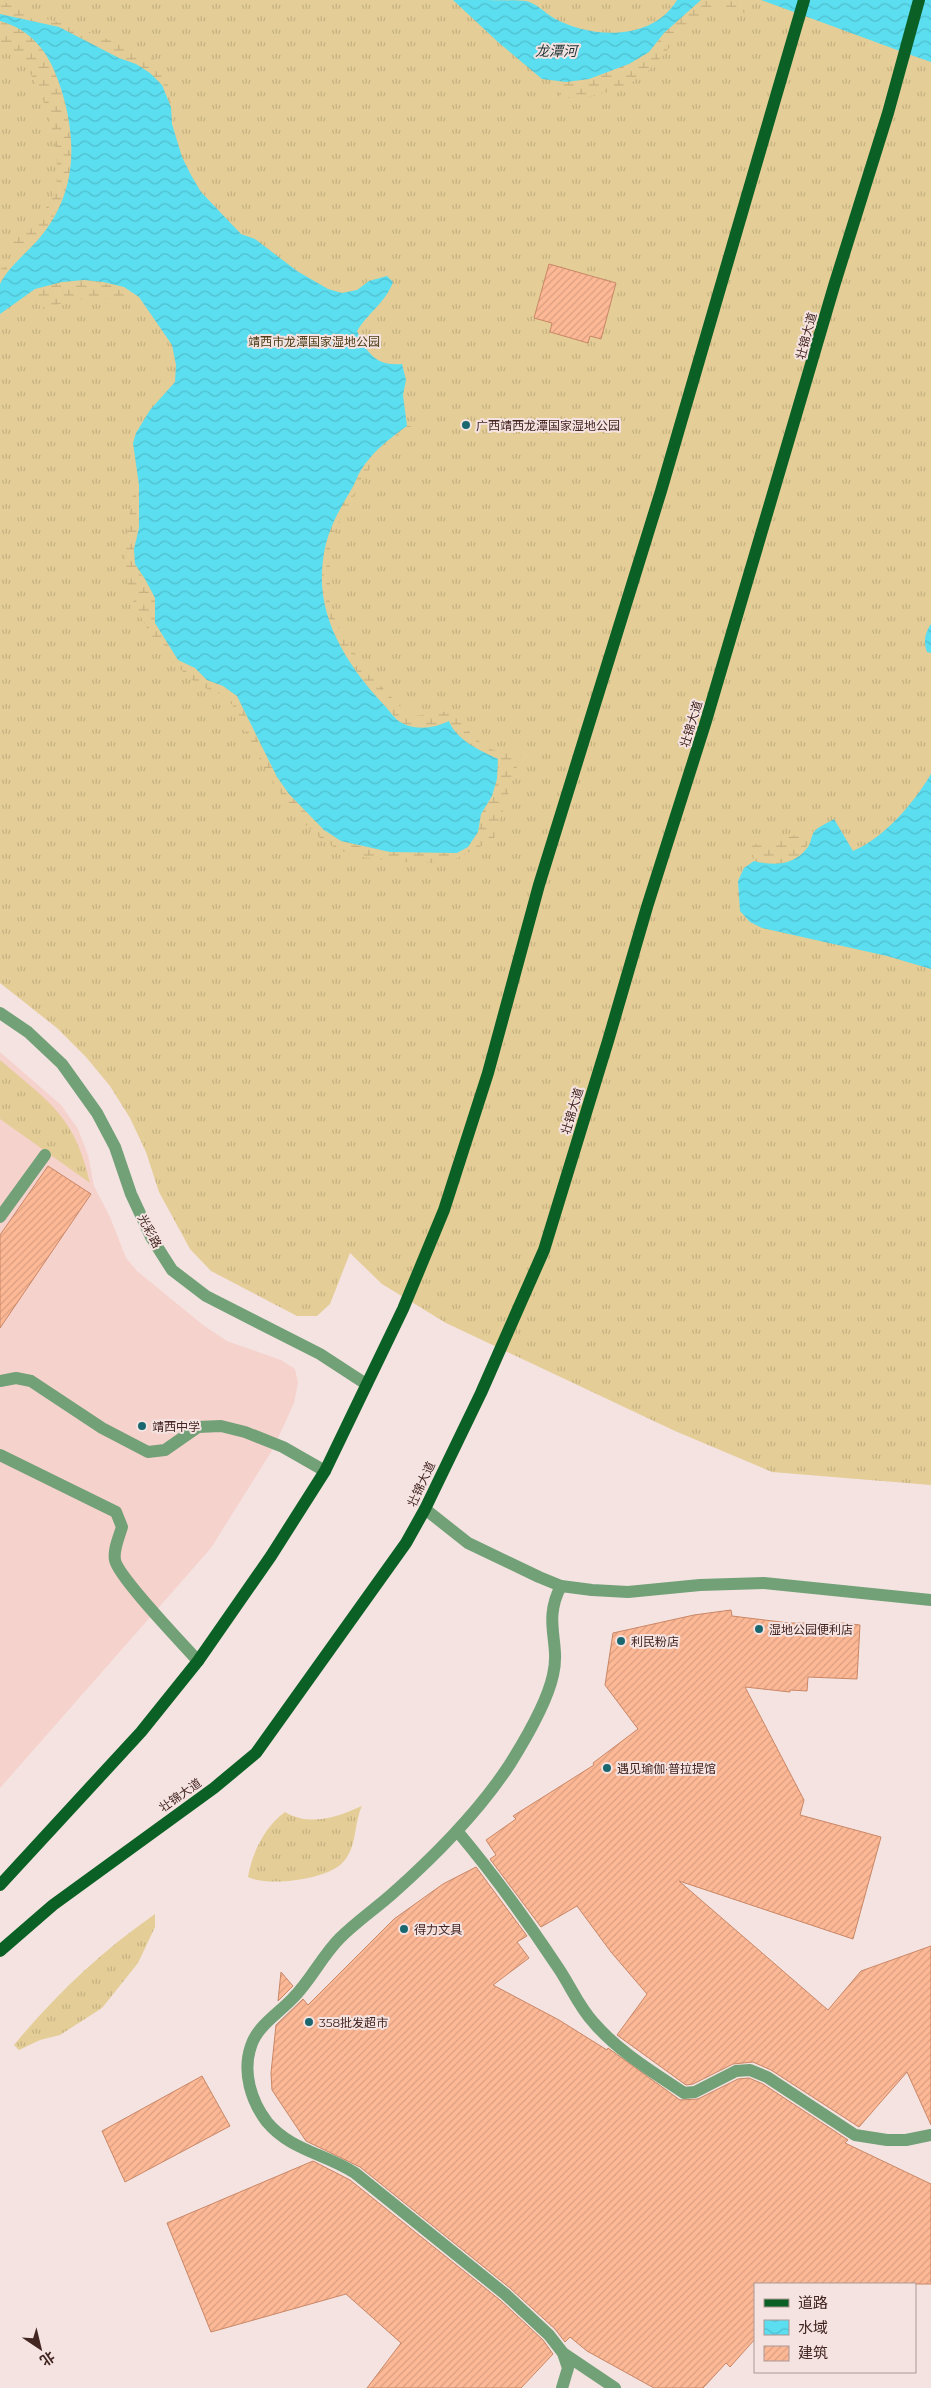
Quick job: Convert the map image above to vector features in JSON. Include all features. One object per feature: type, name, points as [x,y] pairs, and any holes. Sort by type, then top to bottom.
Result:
[{"type":"main road","points":[[0,1885],[141,1732],[198,1662],[271,1556],[325,1471],[403,1309],[444,1210],[488,1073],[542,876],[661,491],[804,0]]},
{"type":"main road","name":"壮锦大道","points":[[0,1952],[53,1905],[214,1788],[256,1753],[388,1569],[425,1509],[506,1339],[544,1250],[608,1042],[646,907],[706,721],[834,286],[888,113],[919,0]]},
{"type":"street","name":"光彩路","points":[[0,1013],[28,1032],[62,1064],[97,1112],[115,1147],[131,1194],[150,1237],[172,1270],[206,1296],[303,1344],[366,1384]]},
{"type":"street","points":[[0,1217],[45,1155]]},
{"type":"street","points":[[0,1381],[16,1378],[31,1381],[102,1428],[148,1452],[165,1450],[198,1427],[221,1426],[245,1432],[283,1447],[325,1471]]},
{"type":"street","points":[[0,1455],[116,1512],[122,1527],[117,1542],[115,1561],[129,1581],[198,1662]]},
{"type":"street","points":[[425,1509],[468,1543],[561,1586],[628,1592],[700,1585],[764,1583],[931,1600]]},
{"type":"street","points":[[561,1586],[555,1597],[550,1616],[554,1674],[546,1696],[510,1764],[458,1832],[392,1895],[340,1938],[293,1999],[266,2023],[251,2045],[248,2073],[250,2088],[256,2104],[268,2122],[283,2138],[302,2149],[338,2162],[391,2200],[530,2316],[563,2353],[615,2388]]},
{"type":"street","points":[[458,1832],[505,1892],[593,2022],[631,2057],[684,2093],[695,2092],[736,2071],[750,2070],[767,2076],[855,2135],[887,2140],[906,2140],[931,2134]]},
{"type":"street","points":[[562,2388],[568,2368],[563,2353]]},
{"type":"shaded area","name":"靖西中学","points":[[0,1052],[61,1105],[78,1129],[88,1155],[94,1186],[110,1217],[126,1258],[137,1271],[203,1325],[227,1341],[281,1360],[295,1369],[298,1383],[294,1403],[273,1449],[211,1548],[0,1788]]},
{"type":"green space","name":"广西靖西龙潭国家湿地公园","points":[[0,0],[931,0],[931,1485],[772,1472],[675,1431],[446,1323],[382,1284],[350,1253],[330,1304],[317,1316],[297,1316],[211,1271],[190,1249],[159,1192],[146,1152],[130,1118],[110,1086],[86,1057],[57,1028],[0,983]]},
{"type":"green space","points":[[0,0],[30,14],[84,30],[152,57],[161,68],[167,80],[171,107],[162,85],[136,64],[119,58],[59,27],[0,14]]},
{"type":"green space","points":[[701,0],[748,0],[745,13],[722,9],[710,11],[700,16],[651,68],[632,82],[610,91],[586,97],[562,98],[559,94],[562,81],[589,79],[629,64],[649,52],[664,33]]},
{"type":"green space","points":[[0,21],[18,28],[30,36],[40,45],[53,64],[66,100],[72,140],[70,178],[65,194],[46,228],[21,257],[11,243],[51,201],[57,178],[57,157],[47,110],[38,88],[27,68],[14,53],[0,44]]},
{"type":"green space","points":[[0,256],[9,273],[0,284]]},
{"type":"green space","points":[[84,280],[124,287],[136,295],[124,303],[103,298],[93,298],[61,303],[41,310],[35,289],[62,282]]},
{"type":"green space","points":[[407,426],[413,426],[384,451],[361,480],[345,514],[336,528],[330,545],[330,602],[334,617],[345,638],[367,671],[405,712],[415,716],[456,710],[466,728],[482,744],[502,752],[522,751],[493,842],[482,845],[452,860],[431,863],[387,860],[351,854],[335,848],[307,826],[294,812],[272,781],[255,751],[237,712],[229,701],[225,697],[196,683],[174,663],[154,639],[146,627],[133,599],[128,585],[125,560],[128,528],[138,469],[139,528],[134,549],[135,564],[155,598],[155,623],[178,660],[195,668],[207,680],[223,686],[237,696],[266,758],[289,794],[324,830],[341,841],[366,848],[390,852],[436,852],[478,832],[481,814],[491,796],[497,779],[498,759],[478,749],[452,728],[415,727],[400,723],[359,675],[334,634],[326,614],[322,592],[322,571],[328,530],[362,469],[377,451]]},
{"type":"green space","points":[[814,831],[804,850],[791,861],[775,864],[754,861],[752,845]]},
{"type":"green space","points":[[0,1060],[58,1112],[76,1141],[84,1160],[90,1183],[0,1119]]},
{"type":"green space","points":[[362,1806],[352,1848],[345,1860],[337,1867],[313,1877],[299,1880],[270,1881],[248,1877],[260,1841],[271,1825],[285,1812],[304,1819],[314,1820],[333,1817]]},
{"type":"green space","points":[[155,1914],[155,1927],[138,1963],[102,2008],[60,2035],[40,2040],[19,2050],[14,2045],[80,1975],[116,1943]]},
{"type":"water","name":"龙潭河","points":[[453,0],[526,1],[552,17],[584,30],[619,32],[636,30],[652,23],[666,14],[677,0],[701,0],[664,33],[649,52],[629,64],[589,79],[566,82],[542,79],[498,42]]},
{"type":"water","points":[[761,0],[931,0],[931,62],[908,54]]},
{"type":"water","points":[[0,14],[59,27],[119,58],[136,64],[150,73],[162,85],[171,107],[172,124],[182,157],[191,175],[201,192],[241,234],[255,239],[297,271],[328,289],[342,293],[357,290],[369,281],[387,276],[393,282],[386,296],[357,331],[369,352],[379,361],[402,364],[406,380],[403,395],[407,426],[394,435],[365,463],[340,510],[325,548],[322,590],[331,626],[339,644],[371,691],[397,720],[420,728],[432,727],[449,721],[452,728],[463,739],[498,759],[497,779],[492,796],[481,814],[478,832],[468,847],[457,853],[390,852],[341,841],[324,830],[289,794],[277,777],[237,696],[223,686],[207,680],[195,668],[178,660],[155,623],[155,598],[135,564],[134,549],[139,528],[139,485],[133,443],[136,433],[150,410],[175,382],[176,365],[172,345],[139,297],[124,287],[103,282],[84,280],[62,282],[35,289],[0,314],[0,284],[3,278],[37,241],[51,223],[61,204],[71,164],[71,143],[65,101],[54,69],[36,43],[20,30],[0,21]]},
{"type":"water","points":[[931,624],[931,653],[927,652],[925,641]]},
{"type":"water","points":[[931,774],[931,969],[887,956],[762,928],[750,922],[740,911],[738,881],[744,868],[754,861],[776,864],[796,858],[808,847],[815,830],[834,819],[853,851],[865,845],[887,829],[907,808]]},
{"type":"building","points":[[549,264],[616,283],[601,339],[590,336],[588,343],[550,332],[552,323],[534,318]]},
{"type":"building","points":[[48,1166],[91,1194],[0,1328],[0,1235]]},
{"type":"building","points":[[731,1610],[732,1616],[789,1623],[860,1625],[857,1679],[808,1677],[807,1691],[790,1690],[790,1692],[745,1687],[804,1800],[800,1815],[881,1837],[853,1939],[679,1881],[828,2010],[861,1971],[931,1946],[931,2125],[907,2072],[859,2127],[771,2070],[753,2062],[733,2064],[693,2084],[686,2085],[617,2035],[647,1994],[611,1952],[577,1906],[541,1927],[490,1859],[496,1855],[486,1840],[516,1819],[513,1816],[594,1765],[593,1763],[638,1729],[605,1685],[613,1633],[694,1615]]},
{"type":"building","points":[[476,1867],[527,1936],[517,1942],[529,1958],[493,1985],[559,2020],[607,2050],[608,2048],[680,2100],[698,2099],[738,2079],[749,2078],[763,2084],[848,2140],[845,2143],[931,2184],[931,2284],[754,2283],[754,2340],[730,2367],[726,2363],[703,2388],[654,2388],[587,2351],[570,2337],[565,2342],[555,2329],[510,2288],[360,2167],[306,2141],[272,2090],[271,2073],[276,2025],[303,1999],[308,2005],[394,1919],[443,1884]]},
{"type":"building","points":[[281,1972],[293,1986],[278,2001]]},
{"type":"building","points":[[202,2076],[230,2126],[125,2182],[102,2131]]},
{"type":"building","points":[[313,2161],[350,2180],[500,2300],[543,2340],[553,2354],[521,2388],[367,2388],[401,2343],[346,2294],[211,2332],[167,2223]]},
{"type":"place","name":"广西靖西龙潭国家湿地公园","points":[[466,425]]},
{"type":"place","name":"靖西中学","points":[[142,1426]]},
{"type":"place","name":"湿地公园便利店","points":[[759,1629]]},
{"type":"place","name":"利民粉店","points":[[621,1641]]},
{"type":"place","name":"遇见瑜伽·普拉提馆","points":[[607,1768]]},
{"type":"place","name":"得力文具","points":[[404,1929]]},
{"type":"place","name":"358批发超市","points":[[309,2022]]},
{"type":"park label","name":"靖西市龙潭国家湿地公园","points":[[314,341]]}]
